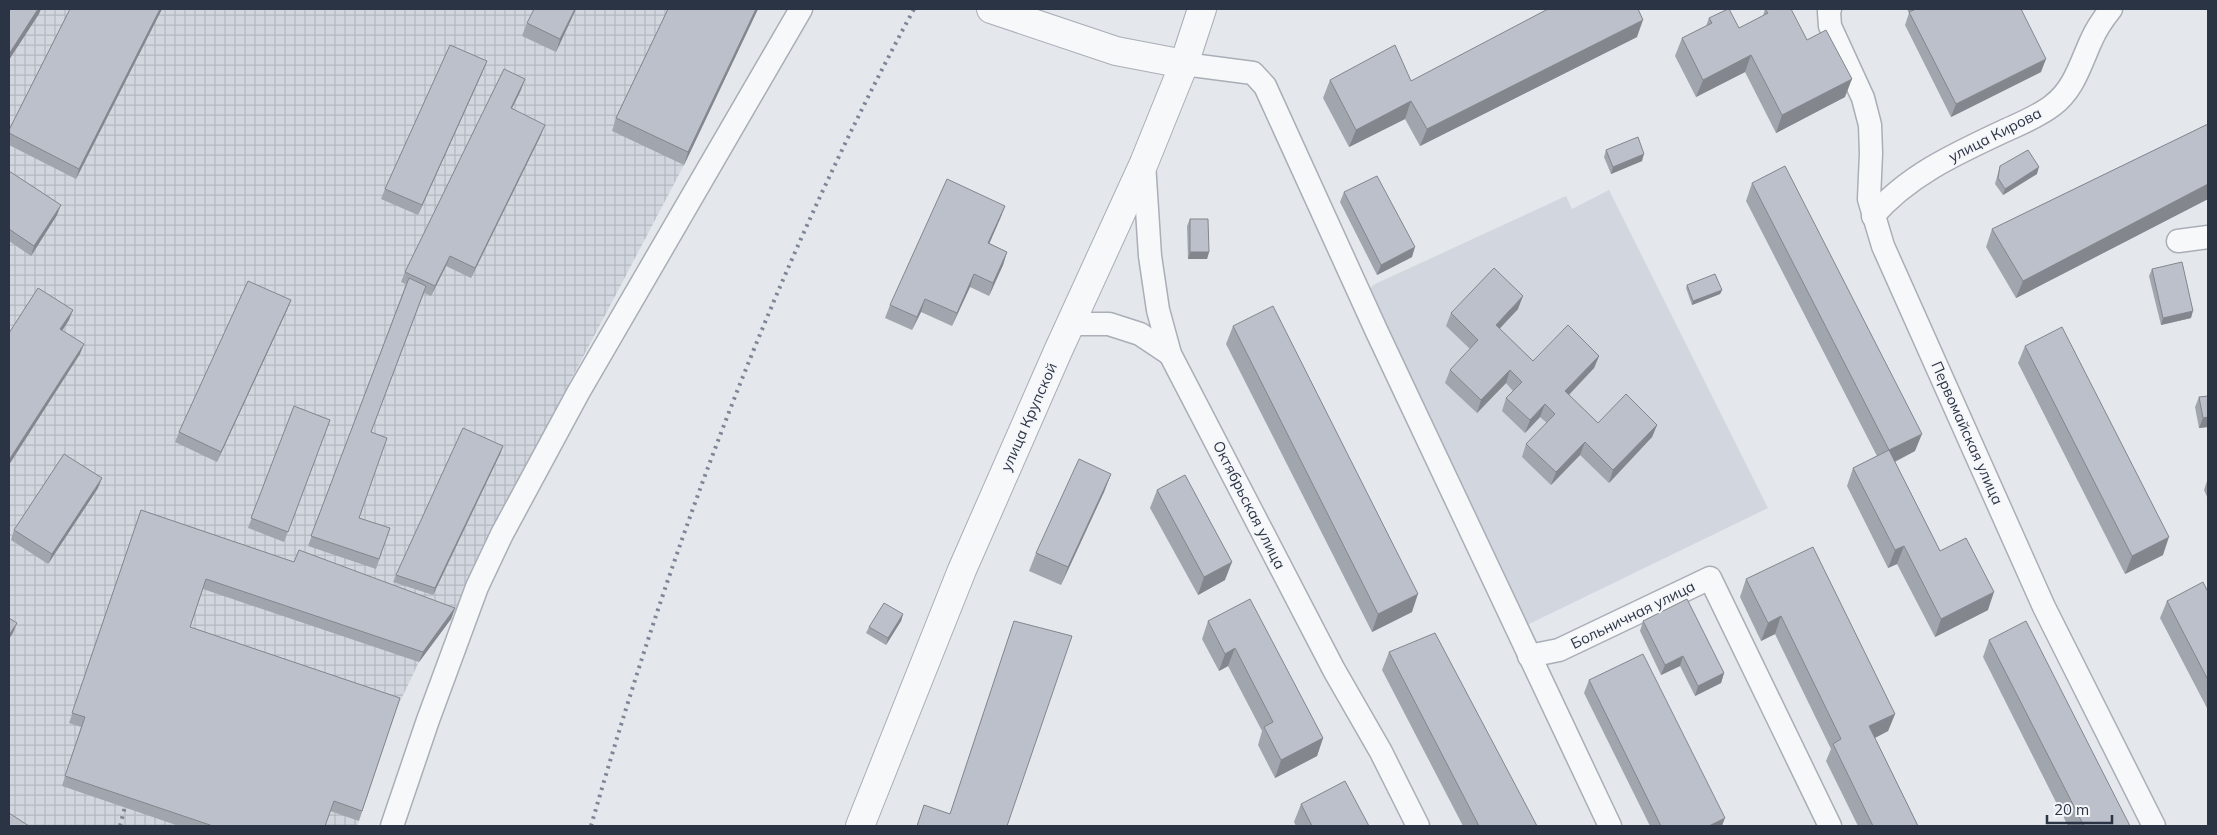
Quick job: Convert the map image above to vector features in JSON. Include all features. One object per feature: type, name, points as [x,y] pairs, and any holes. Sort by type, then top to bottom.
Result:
[{"type":"street","points":[[392,826],[476,587],[502,534],[578,393],[801,9]]},
{"type":"street","points":[[990,9],[1116,51],[1184,64],[1253,73],[1265,86],[1377,332],[1610,826]]},
{"type":"street","name":"улица Крупской","points":[[860,826],[962,570],[1070,324],[1144,163],[1184,64],[1202,9]]},
{"type":"street","name":"улица Кирова","points":[[1873,216],[1897,191],[1914,178],[1956,154],[2052,106],[2065,94],[2074,80],[2092,39],[2111,9]]},
{"type":"street","name":"Первомайская улица","points":[[1830,17],[1863,98],[1870,124],[1869,199],[1883,246],[2044,606],[2154,826]]},
{"type":"street","name":"Октябрьская улица","points":[[1144,163],[1150,256],[1158,310],[1170,354],[1334,670],[1381,752],[1418,826]]},
{"type":"street","points":[[2178,241],[2208,237]]},
{"type":"street","points":[[1070,324],[1109,324],[1140,334],[1170,354]]},
{"type":"street","name":"Больничная улица","points":[[1529,656],[1560,650],[1710,578],[1830,826]]},
{"type":"shaded area","points":[[9,9],[758,9],[684,165],[501,513],[451,619],[419,662],[397,708],[357,826],[9,826]]},
{"type":"shaded area","points":[[1609,190],[1768,508],[1527,625],[1367,291],[1375,284],[1566,196],[1572,209]]},
{"type":"building","points":[[9,9],[38,9],[9,54]]},
{"type":"building","points":[[70,9],[160,9],[79,169],[9,133]]},
{"type":"building","points":[[534,9],[575,9],[560,39],[527,23]]},
{"type":"building","points":[[668,9],[756,9],[688,152],[616,118]]},
{"type":"building","points":[[1548,9],[1638,9],[1643,20],[1427,129],[1411,101],[1356,130],[1330,80],[1395,45],[1411,81]]},
{"type":"building","points":[[1728,9],[1739,28],[1768,13],[1765,9],[1791,9],[1807,40],[1826,30],[1852,79],[1782,115],[1751,55],[1703,80],[1682,38],[1712,23],[1709,18]]},
{"type":"building","points":[[1916,9],[2021,9],[2046,59],[1956,104],[1909,12]]},
{"type":"building","points":[[450,45],[487,61],[422,205],[385,189]]},
{"type":"building","points":[[504,69],[525,79],[511,108],[545,125],[475,268],[450,256],[435,286],[405,272]]},
{"type":"building","points":[[2208,124],[2208,184],[2023,281],[1992,229]]},
{"type":"building","points":[[1638,137],[1644,154],[1613,167],[1606,150]]},
{"type":"building","points":[[2028,150],[2039,167],[2005,189],[1998,178],[2000,166]]},
{"type":"building","points":[[1785,166],[1922,434],[1889,450],[1752,183]]},
{"type":"building","points":[[9,171],[61,205],[34,246],[9,229]]},
{"type":"building","points":[[1377,176],[1415,247],[1381,265],[1344,192]]},
{"type":"building","points":[[947,179],[1005,206],[988,243],[1007,252],[993,283],[974,274],[957,313],[925,299],[917,317],[890,305]]},
{"type":"building","points":[[1190,219],[1208,219],[1209,252],[1190,252]]},
{"type":"building","points":[[2182,262],[2193,311],[2163,318],[2152,269]]},
{"type":"building","points":[[1494,268],[1523,296],[1496,325],[1533,361],[1568,325],[1599,356],[1565,391],[1598,423],[1626,394],[1657,425],[1613,470],[1585,442],[1556,472],[1526,444],[1555,414],[1545,404],[1530,420],[1506,398],[1522,382],[1510,370],[1481,400],[1450,370],[1478,340],[1451,313]]},
{"type":"building","points":[[1715,274],[1722,290],[1693,301],[1687,285]]},
{"type":"building","points":[[409,278],[426,286],[371,432],[387,438],[359,518],[390,528],[379,559],[311,536]]},
{"type":"building","points":[[248,281],[291,300],[221,452],[179,432]]},
{"type":"building","points":[[38,288],[73,310],[60,329],[84,344],[9,460],[9,333]]},
{"type":"building","points":[[1273,306],[1418,594],[1378,614],[1233,326]]},
{"type":"building","points":[[2062,327],[2169,537],[2132,556],[2025,346]]},
{"type":"building","points":[[2208,396],[2208,417],[2203,418],[2199,397]]},
{"type":"building","points":[[294,406],[330,420],[288,532],[251,518]]},
{"type":"building","points":[[463,428],[503,446],[435,588],[396,575]]},
{"type":"building","points":[[1889,450],[1940,551],[1966,538],[1994,592],[1941,619],[1904,546],[1895,550],[1853,468]]},
{"type":"building","points":[[64,454],[102,478],[52,554],[14,530]]},
{"type":"building","points":[[1079,459],[1111,474],[1068,567],[1036,553]]},
{"type":"building","points":[[1185,475],[1232,562],[1204,577],[1157,490]]},
{"type":"building","points":[[141,510],[294,562],[299,550],[455,608],[423,652],[206,579],[190,627],[400,698],[362,811],[334,801],[325,826],[213,826],[65,776],[85,717],[72,713]]},
{"type":"building","points":[[1813,547],[1895,714],[1869,726],[1918,826],[1873,826],[1833,744],[1841,739],[1781,616],[1768,623],[1746,579]]},
{"type":"building","points":[[2203,582],[2208,592],[2208,680],[2167,601]]},
{"type":"building","points":[[1250,599],[1323,738],[1281,760],[1264,727],[1273,722],[1235,648],[1225,654],[1208,621]]},
{"type":"building","points":[[1687,599],[1724,673],[1698,686],[1683,656],[1665,665],[1643,621]]},
{"type":"building","points":[[884,603],[903,614],[888,638],[869,627]]},
{"type":"building","points":[[9,618],[17,623],[9,635]]},
{"type":"building","points":[[1014,621],[1072,636],[1007,826],[917,826],[924,805],[950,814]]},
{"type":"building","points":[[2026,621],[2130,826],[2084,826],[1989,640]]},
{"type":"building","points":[[1435,633],[1537,826],[1479,826],[1389,652]]},
{"type":"building","points":[[1643,654],[1725,818],[1709,826],[1661,826],[1589,680]]},
{"type":"building","points":[[1345,781],[1369,826],[1312,826],[1301,804]]},
{"type":"building","points":[[9,813],[29,826],[9,826]]},
{"type":"railway","points":[[591,826],[656,616],[730,408],[816,206],[863,107],[914,9]]},
{"type":"railway","points":[[120,826],[128,795]]}]
